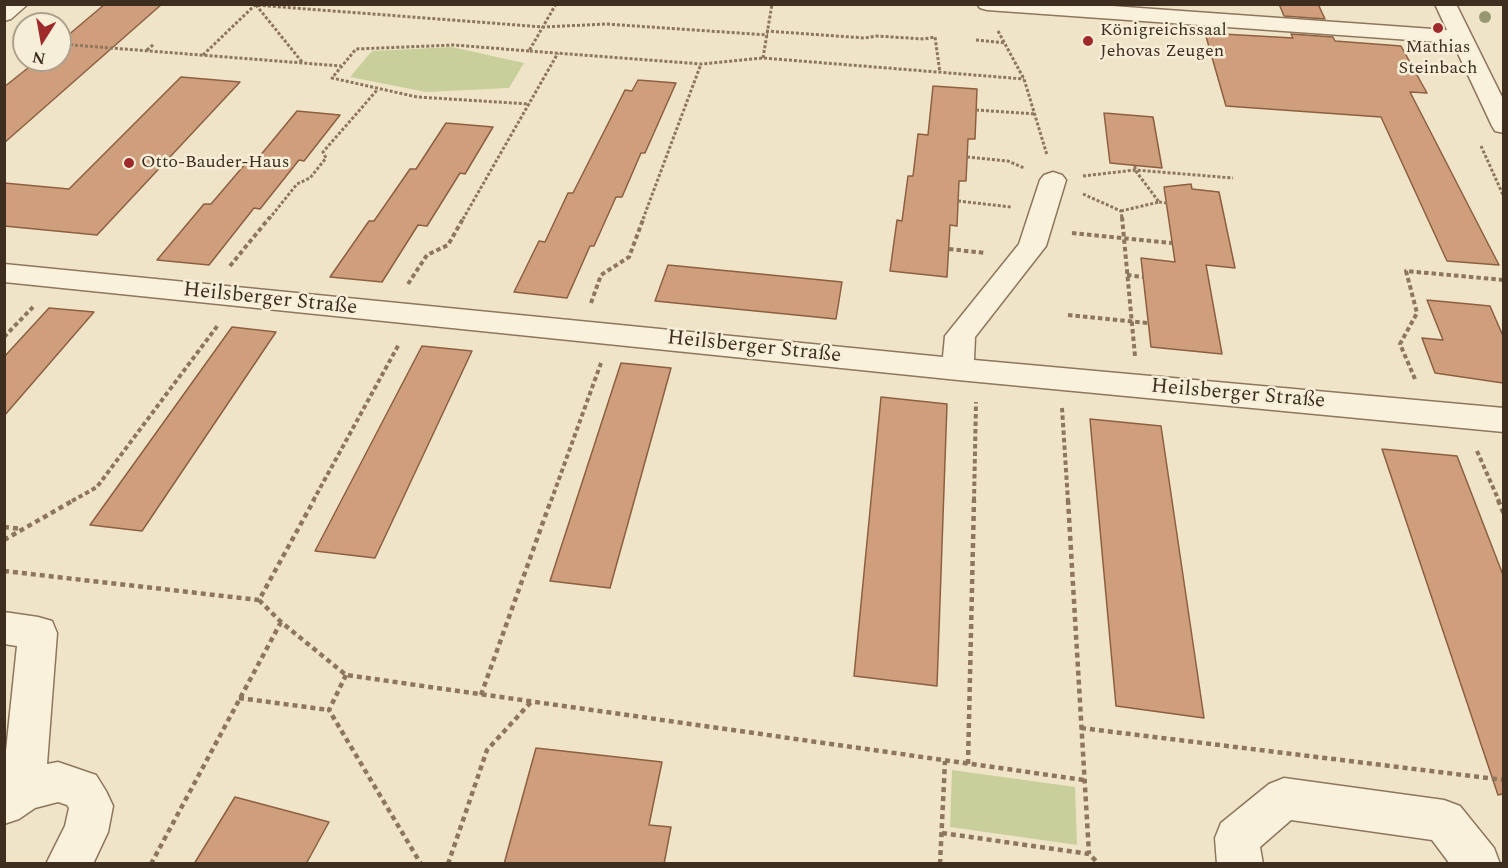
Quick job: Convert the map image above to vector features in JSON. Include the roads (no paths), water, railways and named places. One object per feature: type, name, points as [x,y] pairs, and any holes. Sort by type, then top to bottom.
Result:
[{"type":"street","points":[[4,15],[18,4]]},
{"type":"street","points":[[987,4],[1460,37]]},
{"type":"street","points":[[1237,4],[1252,22]]},
{"type":"street","points":[[1445,4],[1503,126]]},
{"type":"street","points":[[967,370],[960,336],[1032,246],[1053,180]]},
{"type":"street","name":"Heilsberger Straße","points":[[4,273],[967,370],[1503,420]]},
{"type":"street","points":[[4,628],[38,633],[14,797],[58,782],[81,789],[91,806],[86,832],[68,864]]},
{"type":"street","points":[[1240,864],[1237,838],[1284,798],[1444,821],[1479,864]]},
{"type":"place","name":"Mathias Steinbach","points":[[1438,28]]},
{"type":"place","name":"Königreichssaal Jehovas Zeugen","points":[[1088,41]]},
{"type":"place","name":"Otto-Bauder-Haus","points":[[129,163]]}]
